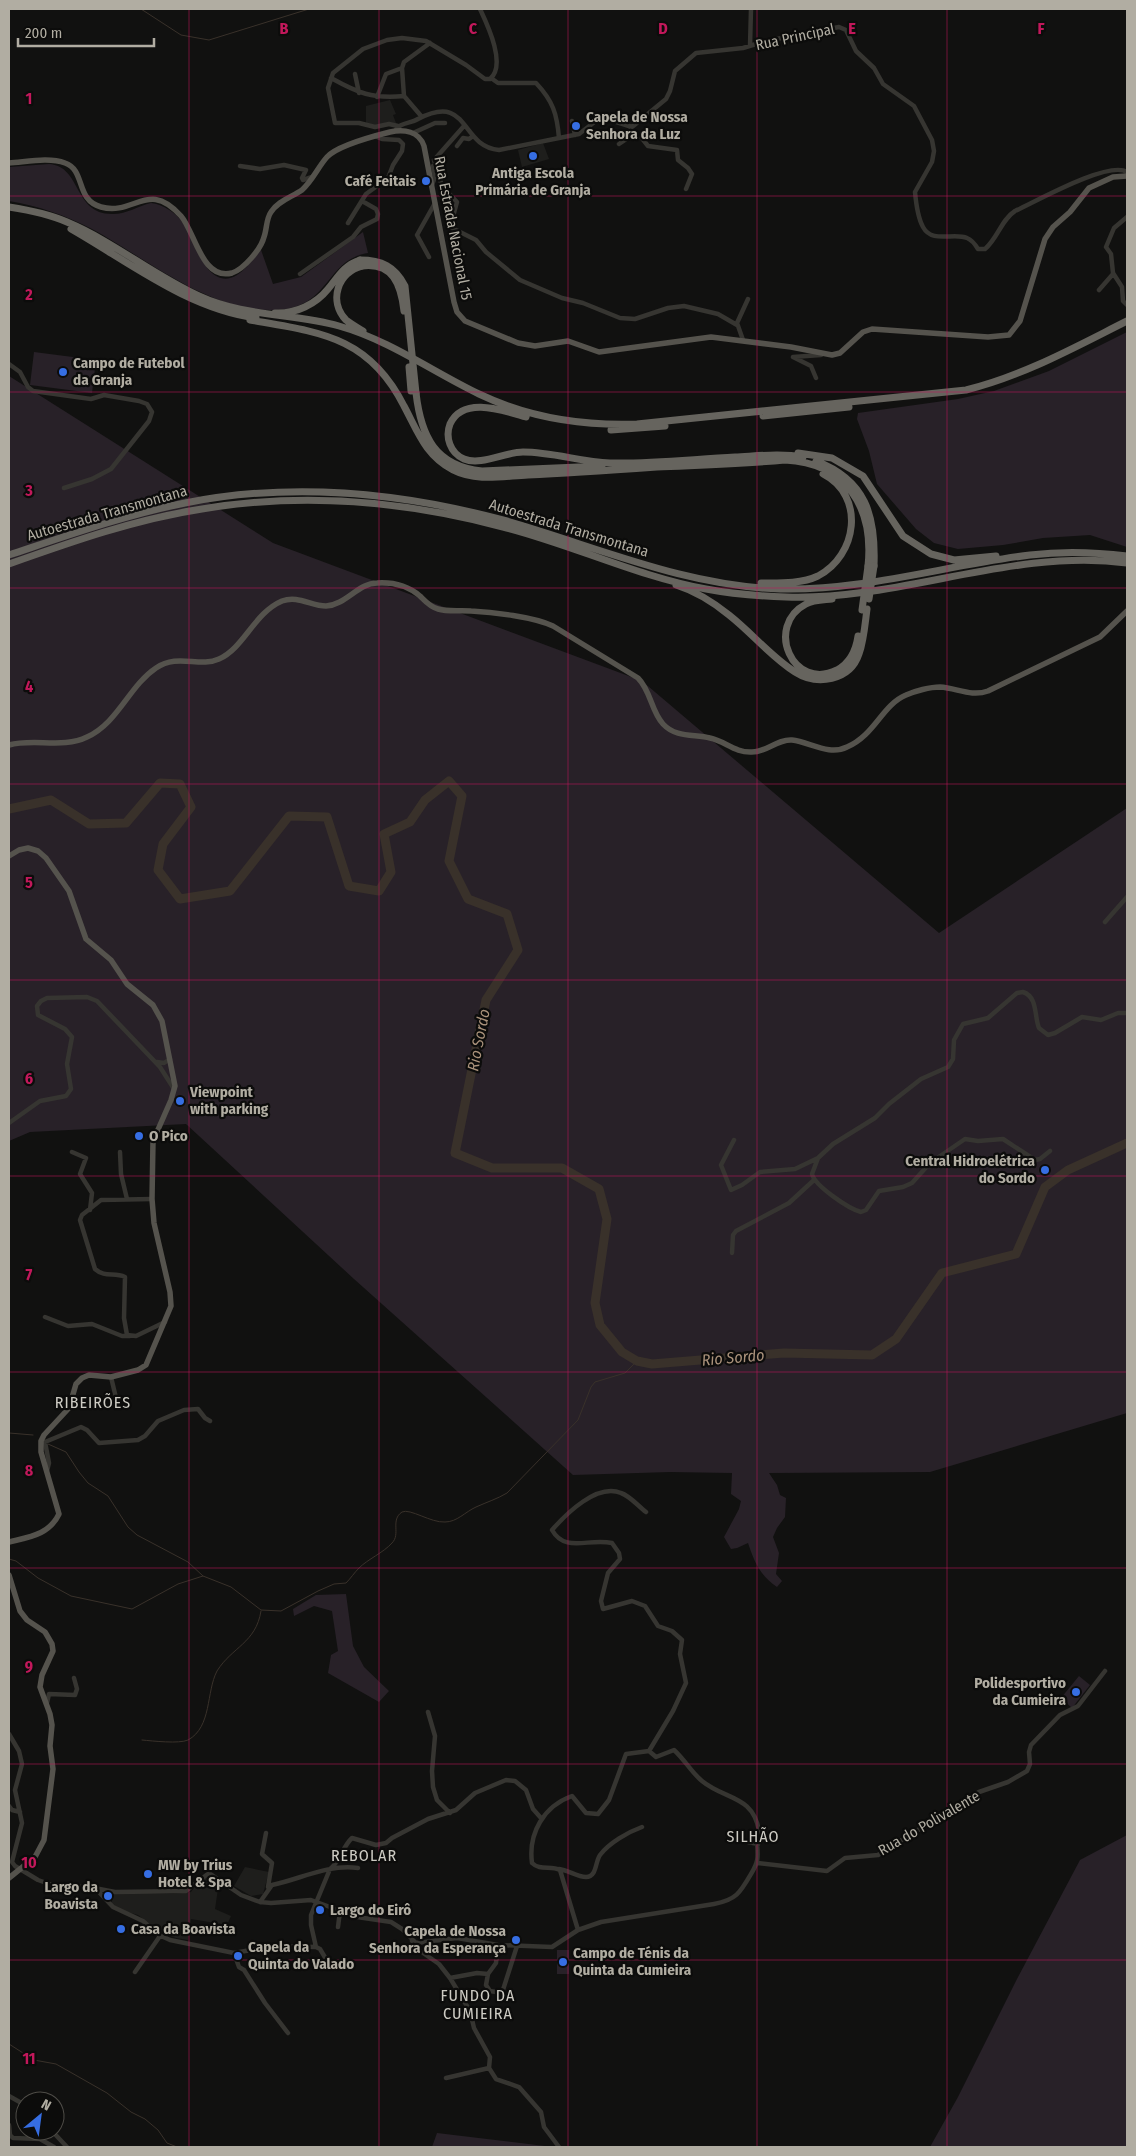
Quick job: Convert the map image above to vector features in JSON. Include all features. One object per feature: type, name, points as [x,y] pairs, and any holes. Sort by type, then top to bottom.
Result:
[{"type":"highway","points":[[9,207],[31,210],[66,221],[109,243],[200,297],[242,310],[340,326],[390,346],[493,400],[526,413],[583,424],[637,424],[966,390],[994,383],[1032,368],[1127,321]]},
{"type":"highway","points":[[9,211],[30,214],[65,225],[167,286],[199,301],[242,315],[319,326],[346,332],[370,341],[447,382],[510,410],[534,417],[587,426],[638,427],[806,413],[967,393],[995,386],[1033,371],[1127,325]]},
{"type":"highway","points":[[96,243],[160,285],[201,306],[248,320],[313,330],[342,341],[367,358],[385,376],[405,406],[425,448],[442,464],[455,471],[480,477],[700,462],[799,453],[819,455],[832,458],[863,476],[874,490],[891,521],[903,536],[930,554],[954,560],[999,555],[1008,558]]},
{"type":"highway","points":[[242,310],[280,313],[305,307],[319,298],[349,265],[379,261],[390,266],[398,273],[405,286],[416,421],[430,452]]},
{"type":"highway","points":[[361,263],[345,274],[336,291],[339,307],[346,320],[451,379]]},
{"type":"highway","points":[[414,392],[425,434],[434,448],[445,459],[469,470],[497,471],[603,466],[632,462]]},
{"type":"highway","points":[[675,424],[630,429],[587,428],[556,424],[482,407],[470,408],[459,413],[448,430],[450,445],[455,453],[470,460],[527,452],[592,461],[797,461],[812,464],[829,471],[850,489],[858,500],[868,529],[871,566]]},
{"type":"highway","points":[[636,570],[647,577],[679,586],[705,598],[728,614],[796,672],[810,679],[821,681],[835,678],[853,664],[860,649],[871,566],[873,527],[869,510],[851,483],[828,465],[811,459],[772,455]]},
{"type":"highway","points":[[706,580],[712,578],[770,583],[806,580],[826,571],[837,562],[845,551],[851,534],[851,513],[848,500],[839,486],[827,475],[811,467],[768,462]]},
{"type":"highway","name":"Autoestrada Transmontana","points":[[9,556],[121,520],[185,503],[239,495],[336,492],[388,496],[439,504],[505,521],[643,566],[737,586],[780,589],[863,583],[1033,554],[1084,552],[1111,557],[1127,563]]},
{"type":"highway","name":"Autoestrada Transmontana","points":[[9,564],[107,532],[201,509],[260,502],[332,500],[388,505],[504,527],[636,570],[705,589],[739,594],[789,597],[851,594],[1009,566],[1127,556]]},
{"type":"highway","points":[[851,594],[846,597],[806,604],[795,612],[785,633],[787,652],[792,660],[803,670],[820,675],[842,668],[854,653],[865,609]]},
{"type":"main road","points":[[9,163],[52,160],[68,164],[76,171],[86,197],[101,207],[121,208],[146,199],[160,201],[183,218],[205,262],[217,272],[225,273],[235,272],[250,258],[263,242],[268,218],[272,211],[300,191],[314,177],[330,154],[397,128],[413,133]]},
{"type":"main road","name":"Rua Estrada Nacional 15","points":[[413,133],[419,136],[423,143],[456,309],[462,318],[472,324],[522,345],[535,346],[568,341],[599,352],[708,337],[791,347],[823,355]]},
{"type":"main road","points":[[823,355],[840,353],[868,329],[999,337],[1009,335],[1018,324],[1050,231],[1070,212],[1089,188],[1113,177],[1127,176]]},
{"type":"main road","points":[[9,744],[69,742],[87,737],[107,723],[151,672],[159,666],[180,660],[210,662],[220,659],[230,652],[264,614],[282,601],[296,599],[322,606],[332,605],[366,585],[376,582],[396,584],[408,588],[430,606],[439,610],[477,611],[551,625],[638,678],[645,687],[660,720],[669,730],[681,734],[711,738],[731,748],[748,752],[759,751],[790,740],[829,750],[846,748],[867,734],[890,706],[905,695],[937,687],[973,694],[990,691],[1100,637],[1127,611]]},
{"type":"main road","points":[[9,856],[20,850],[30,848],[40,852],[50,861],[68,889],[86,939],[110,959],[128,986],[153,1004],[158,1011],[170,1059],[174,1089],[153,1141],[152,1199],[155,1226],[171,1297],[170,1310],[166,1321],[146,1365],[138,1370],[111,1377],[90,1375],[82,1378],[76,1384],[68,1408],[41,1441],[41,1452],[59,1514],[56,1522],[41,1534],[9,1542]]},
{"type":"main road","points":[[9,1575],[20,1611],[27,1620],[45,1632],[52,1644],[52,1658],[40,1682],[40,1691],[50,1714],[52,1728],[50,1746],[53,1769],[44,1840],[35,1856],[9,1878]]},
{"type":"street","points":[[480,9],[495,47],[495,69],[491,78]]},
{"type":"street","points":[[750,46],[751,9]]},
{"type":"street","name":"Rua Principal","points":[[619,144],[627,139],[631,129],[666,99],[676,69],[696,53],[750,46],[837,27],[846,30],[856,51],[874,68],[883,84],[914,106],[932,140],[934,151],[932,162],[915,194],[924,228],[929,232],[942,237],[965,237],[978,248],[985,249],[994,239],[1006,219],[1015,211],[1089,176],[1114,170],[1124,170],[1127,172]]},
{"type":"street","points":[[559,138],[556,114],[551,101],[536,83],[498,83],[491,78],[485,78],[424,40],[399,38],[369,46],[334,72],[330,78],[328,90],[335,123],[359,123],[375,128],[389,124],[397,128],[422,117],[440,111],[448,111],[456,116],[473,136],[491,148],[499,150],[575,135],[601,117],[631,129],[649,146],[677,150],[678,160],[687,166],[692,174],[686,188]]},
{"type":"street","points":[[422,117],[404,96],[402,68],[405,61],[430,43]]},
{"type":"street","points":[[377,97],[386,74],[402,68]]},
{"type":"street","points":[[355,74],[359,93]]},
{"type":"street","points":[[330,78],[359,93],[377,97],[404,96]]},
{"type":"street","points":[[572,121],[575,135]]},
{"type":"street","points":[[413,133],[434,123],[445,123]]},
{"type":"street","points":[[432,185],[435,177],[434,160],[464,126]]},
{"type":"street","points":[[348,223],[368,193],[388,178],[394,163],[404,148],[402,142],[397,139],[382,139],[375,136]]},
{"type":"street","points":[[457,146],[463,138],[468,140],[473,136]]},
{"type":"street","points":[[434,160],[442,188],[457,202],[451,224],[452,228],[476,240],[484,250],[518,279],[562,298],[586,304],[624,319],[635,319],[671,307],[684,306],[718,314],[737,324],[743,340]]},
{"type":"street","points":[[240,166],[260,170],[284,165],[306,170],[302,178],[303,180],[314,177]]},
{"type":"street","points":[[300,274],[353,237],[361,228],[377,219],[376,209],[362,201]]},
{"type":"street","points":[[429,257],[417,235],[435,203]]},
{"type":"street","points":[[1127,217],[1114,228],[1107,240],[1106,247],[1111,254],[1113,274],[1122,287],[1123,301],[1127,305]]},
{"type":"street","points":[[1099,290],[1113,274]]},
{"type":"street","points":[[737,324],[748,299]]},
{"type":"street","points":[[816,378],[811,366],[793,357],[823,355]]},
{"type":"street","points":[[9,364],[20,372],[28,387],[33,391],[91,399],[104,395],[119,397],[147,404],[152,412],[149,421],[110,469],[92,479],[64,488]]},
{"type":"street","points":[[1105,922],[1127,897]]},
{"type":"street","points":[[734,1140],[720,1164],[731,1190],[742,1185],[760,1172],[796,1169],[818,1158],[834,1143],[876,1117],[890,1103],[921,1079],[948,1068],[954,1059],[954,1040],[962,1025],[969,1021],[988,1018],[1017,993],[1026,992],[1032,998],[1038,1027],[1047,1035],[1053,1034],[1082,1017],[1101,1020],[1118,1013],[1127,1013]]},
{"type":"street","points":[[9,1123],[40,1101],[66,1096],[71,1089],[66,1064],[72,1037],[65,1029],[38,1015],[37,1006],[44,999],[84,997],[95,1000],[156,1062],[174,1089]]},
{"type":"street","points":[[156,1062],[164,1063],[170,1059]]},
{"type":"street","points":[[818,1158],[812,1170],[814,1180],[836,1199],[861,1212],[867,1209],[879,1191],[903,1187],[913,1182],[930,1164],[965,1139],[978,1141],[1003,1139],[1036,1160],[1050,1151]]},
{"type":"street","points":[[72,1152],[86,1159],[80,1174],[92,1192],[90,1210]]},
{"type":"street","points":[[120,1152],[127,1199]]},
{"type":"street","points":[[732,1253],[733,1235],[736,1231],[789,1203],[814,1180]]},
{"type":"street","points":[[130,1336],[126,1332],[124,1318],[125,1277],[103,1275],[95,1269],[80,1220],[82,1216],[101,1200],[152,1199]]},
{"type":"street","points":[[46,1317],[68,1326],[92,1324],[122,1336],[136,1336],[166,1321]]},
{"type":"street","points":[[111,1377],[116,1402]]},
{"type":"street","points":[[47,1471],[49,1463],[45,1442],[79,1427],[86,1429],[99,1443],[132,1442],[146,1436],[158,1420],[184,1410],[198,1409],[210,1421]]},
{"type":"street","points":[[646,1512],[623,1493],[605,1492],[588,1498],[552,1530],[557,1540],[567,1544],[598,1540],[612,1543],[619,1553],[620,1559],[608,1573],[600,1601],[603,1609],[632,1601],[645,1606],[658,1626],[672,1630],[682,1640],[680,1654],[686,1683],[673,1711],[649,1751]]},
{"type":"street","name":"Rua do Polivalente","points":[[758,1863],[824,1871],[830,1870],[845,1858],[878,1855],[979,1792],[1008,1782],[1027,1771],[1030,1764],[1029,1752],[1031,1745],[1060,1715],[1078,1706],[1105,1671]]},
{"type":"street","points":[[46,1704],[49,1694],[75,1695],[77,1689],[74,1678]]},
{"type":"street","points":[[428,1712],[435,1736],[431,1776],[432,1787],[437,1800],[450,1812]]},
{"type":"street","points":[[9,1734],[22,1756],[21,1769],[15,1790],[22,1823],[11,1864],[38,1880],[55,1886],[114,1892],[186,1891],[208,1873],[241,1895],[260,1902],[276,1903],[307,1899],[357,1917],[395,1924],[412,1941],[416,1948],[439,1964],[450,1978],[470,2011],[474,2028],[490,2057],[489,2068],[496,2078],[520,2086],[541,2112],[544,2128],[559,2147]]},
{"type":"street","points":[[412,1941],[421,1944],[457,1938],[498,1945],[552,1947],[578,1930],[602,1922],[731,1900],[741,1891],[758,1863],[759,1832],[754,1815],[748,1806],[739,1799],[723,1795],[702,1781],[674,1750],[656,1757],[649,1751],[626,1754],[609,1800],[598,1814],[586,1812],[572,1796],[562,1800],[541,1818],[536,1829],[532,1863],[538,1867],[560,1869],[589,1877],[594,1872],[598,1858],[603,1852],[630,1832],[642,1827]]},
{"type":"street","points":[[316,1947],[311,1925],[311,1915],[318,1902],[330,1869],[337,1864],[347,1843],[352,1838],[376,1845],[386,1843],[428,1819],[450,1812],[484,1789],[506,1780],[515,1781],[526,1790],[533,1809],[541,1818]]},
{"type":"street","points":[[9,1806],[12,1810],[20,1812]]},
{"type":"street","points":[[260,1902],[268,1887],[272,1863],[262,1854],[266,1833]]},
{"type":"street","points":[[743,1841],[758,1844]]},
{"type":"street","points":[[268,1887],[313,1871],[358,1868]]},
{"type":"street","points":[[560,1869],[578,1930]]},
{"type":"street","points":[[96,1889],[114,1907],[144,1921],[160,1936],[179,1942],[234,1953],[274,1946],[316,1947],[320,1948],[326,1959]]},
{"type":"street","points":[[338,1927],[340,1911]]},
{"type":"street","points":[[135,1972],[160,1936]]},
{"type":"street","points":[[498,1945],[496,1963],[488,1974],[486,1985],[490,1990],[509,1997]]},
{"type":"street","points":[[502,1993],[517,1946]]},
{"type":"street","points":[[234,1953],[239,1967],[244,1970],[265,2003],[288,2033]]},
{"type":"street","points":[[450,1978],[477,1973],[488,1974]]},
{"type":"street","points":[[446,2078],[489,2068]]},
{"type":"street","points":[[9,2125],[10,2136],[13,2138],[40,2139],[54,2147]]},
{"type":"shaded area","points":[[390,100],[396,114],[393,115],[396,123],[375,126],[366,123],[366,106]]},
{"type":"shaded area","name":"Antiga Escola Primária de Granja","points":[[543,143],[549,159],[522,167],[518,150]]},
{"type":"shaded area","points":[[49,164],[60,167],[67,173],[84,199],[91,207],[100,212],[118,214],[151,203],[169,210],[183,223],[203,262],[217,277],[227,279],[237,275],[247,267],[261,250],[273,284],[301,277],[363,232],[368,253],[344,263],[311,299],[300,305],[286,309],[260,310],[234,305],[184,284],[114,241],[72,219],[9,201],[9,167]]},
{"type":"shaded area","points":[[1127,332],[1127,547],[1090,535],[1043,538],[1003,545],[958,549],[934,543],[916,529],[877,484],[869,451],[857,419],[858,413],[958,399],[994,391],[1049,371]]},
{"type":"shaded area","name":"Campo de Futebol da Granja","points":[[34,352],[96,360],[92,393],[30,385]]},
{"type":"shaded area","points":[[9,376],[273,543],[642,681],[939,933],[1127,808],[1127,1413],[930,1472],[769,1473],[777,1485],[780,1495],[786,1498],[785,1517],[773,1537],[779,1553],[776,1574],[782,1581],[777,1587],[758,1568],[748,1543],[731,1549],[724,1537],[739,1509],[741,1501],[731,1494],[732,1473],[670,1472],[573,1475],[354,1279],[186,1124],[30,1132],[9,1141]]},
{"type":"shaded area","points":[[346,1594],[353,1646],[364,1667],[389,1691],[379,1702],[328,1673],[331,1655],[338,1651],[332,1611],[314,1606],[294,1616],[293,1609],[316,1595]]},
{"type":"shaded area","name":"Polidesportivo da Cumieira","points":[[1079,1676],[1090,1685],[1072,1708],[1061,1698]]},
{"type":"shaded area","points":[[1127,1835],[1127,2147],[930,2147],[958,2097],[1017,1979],[1080,1860]]},
{"type":"shaded area","points":[[245,1867],[269,1872],[263,1894],[251,1896],[234,1886]]},
{"type":"shaded area","points":[[210,1876],[219,1882],[215,1909],[231,1916],[227,1925],[191,1919],[188,1940],[162,1933],[138,1915],[120,1910],[111,1904],[114,1893],[173,1894],[191,1892],[199,1881]]},
{"type":"shaded area","name":"Campo de Ténis da Quinta da Cumieira","points":[[557,1950],[569,1950],[569,1974],[557,1974]]},
{"type":"shaded area","points":[[437,2133],[553,2147],[432,2147]]},
{"type":"waterway","points":[[141,9],[181,35],[209,40],[309,9]]},
{"type":"waterway","name":"Rio Sordo","points":[[9,809],[51,800],[89,824],[126,823],[160,783],[180,784],[191,807],[163,844],[158,870],[180,899],[230,891],[289,816],[327,817],[349,886],[379,891],[391,872],[384,834],[410,822],[425,800],[449,781],[462,796],[449,861],[468,899],[507,914],[518,950],[486,1000],[455,1153],[492,1168],[562,1168],[599,1189],[607,1219],[595,1303],[600,1325],[622,1352],[637,1361],[652,1364],[784,1353],[872,1355],[896,1339],[942,1273],[1016,1254],[1045,1187],[1068,1170],[1127,1143]]},
{"type":"waterway","points":[[9,1559],[16,1561],[38,1578],[71,1596],[132,1609],[178,1584],[203,1576],[231,1587],[261,1610],[281,1611],[334,1584],[346,1583],[357,1570],[392,1543],[396,1535],[398,1515],[402,1512],[410,1512],[439,1522],[449,1522],[507,1493],[578,1420],[591,1387],[595,1382],[625,1373],[637,1361]]},
{"type":"waterway","points":[[9,1433],[33,1435]]},
{"type":"waterway","points":[[48,1444],[66,1452],[88,1483],[108,1496],[128,1527],[137,1535],[188,1562],[203,1576]]},
{"type":"waterway","points":[[142,1740],[179,1742],[188,1740],[196,1734],[205,1718],[217,1671],[249,1638],[258,1622],[261,1611]]},
{"type":"waterway","points":[[9,2044],[34,2060],[56,2064],[107,2093],[131,2112],[145,2119],[158,2130],[167,2143],[177,2147]]},
{"type":"place","name":"Capela de Nossa Senhora da Luz","points":[[576,126]]},
{"type":"place","name":"Antiga Escola Primária de Granja","points":[[533,156]]},
{"type":"place","name":"Café Feitais","points":[[426,181]]},
{"type":"place","name":"Campo de Futebol da Granja","points":[[63,372]]},
{"type":"place","name":"Viewpoint with parking","points":[[180,1101]]},
{"type":"place","name":"O Pico","points":[[139,1136]]},
{"type":"place","name":"Central Hidroelétrica do Sordo","points":[[1045,1170]]},
{"type":"place","name":"Polidesportivo da Cumieira","points":[[1076,1692]]},
{"type":"place","name":"MW by Trius Hotel & Spa","points":[[148,1874]]},
{"type":"place","name":"Largo da Boavista","points":[[108,1896]]},
{"type":"place","name":"Largo do Eirô","points":[[320,1910]]},
{"type":"place","name":"Casa da Boavista","points":[[121,1929]]},
{"type":"place","name":"Capela de Nossa Senhora da Esperança","points":[[516,1940]]},
{"type":"place","name":"Capela da Quinta do Valado","points":[[238,1956]]},
{"type":"place","name":"Campo de Ténis da Quinta da Cumieira","points":[[563,1962]]},
{"type":"district","name":"RIBEIRÕES","points":[[93,1402]]},
{"type":"district","name":"SILHÃO","points":[[753,1836]]},
{"type":"district","name":"REBOLAR","points":[[364,1855]]},
{"type":"district","name":"FUNDO DA CUMIEIRA","points":[[478,2004]]}]
